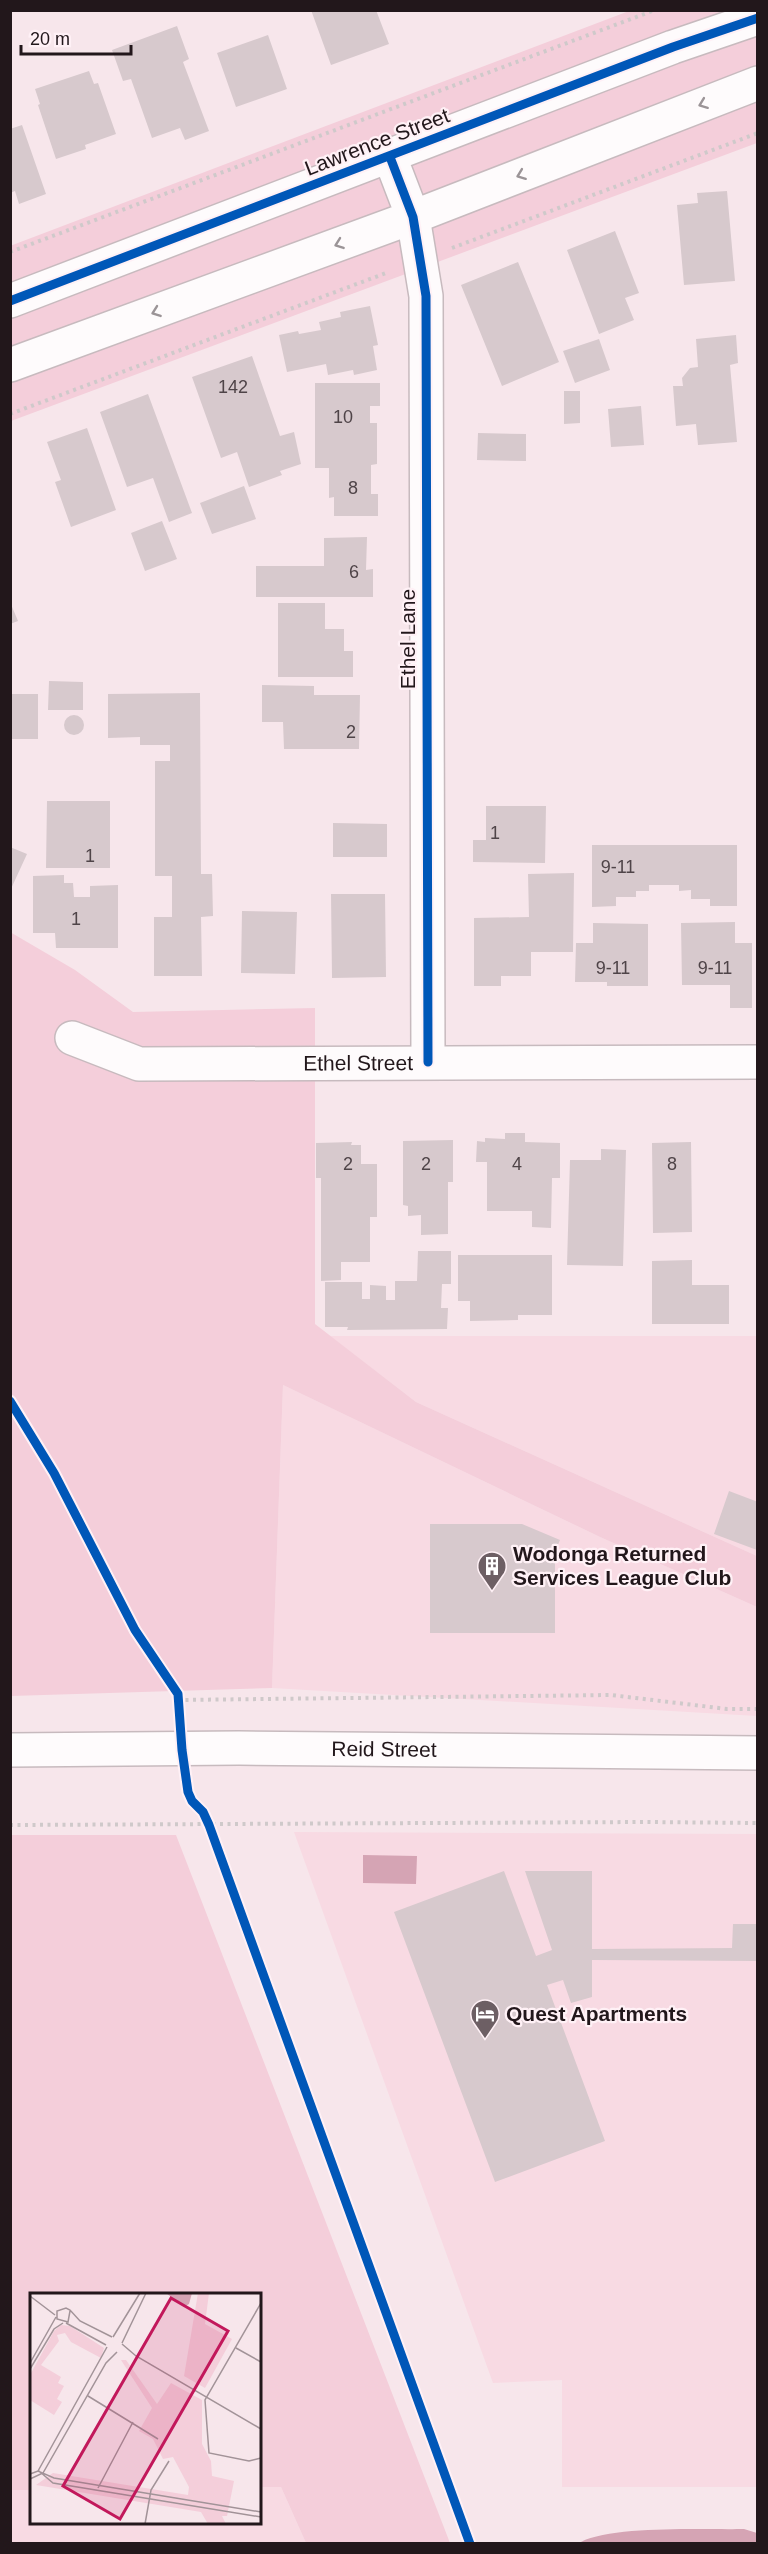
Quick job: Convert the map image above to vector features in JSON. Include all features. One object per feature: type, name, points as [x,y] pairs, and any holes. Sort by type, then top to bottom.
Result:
[{"type":"street","name":"Lawrence Street","points":[[10,301],[673,47],[758,18]]},
{"type":"street","points":[[10,365],[413,217],[758,83]]},
{"type":"street","name":"Ethel Lane","points":[[390,157],[413,217],[426,296],[428,1062]]},
{"type":"street","name":"Ethel Street","points":[[72,1038],[139,1064],[758,1062]]},
{"type":"street","name":"Reid Street","points":[[10,1750],[239,1748],[758,1753]]},
{"type":"path","points":[[10,252],[655,10]]},
{"type":"path","points":[[176,1689],[182,1750]]},
{"type":"path","points":[[178,1700],[611,1695],[727,1709],[758,1709]]},
{"type":"path","points":[[203,1812],[212,1836]]},
{"type":"path","points":[[10,1825],[632,1822],[758,1824]]},
{"type":"shaded area","points":[[629,11],[757,11],[757,143],[11,421],[10,246]]},
{"type":"shaded area","points":[[10,932],[75,970],[133,1012],[315,1008],[315,1324],[416,1402],[757,1556],[757,1607],[600,1537],[283,1385],[272,1688],[11,1696]]},
{"type":"shaded area","points":[[330,1336],[757,1336],[757,1556],[416,1402]]},
{"type":"shaded area","points":[[283,1385],[600,1537],[757,1607],[757,1716],[272,1688]]},
{"type":"shaded area","points":[[294,1832],[757,1834],[757,2487],[562,2487],[562,2380],[493,2383]]},
{"type":"shaded area","points":[[11,1835],[176,1835],[450,2543],[306,2543],[281,2487],[261,2487],[261,2293],[30,2293],[30,2490],[11,2490]]},
{"type":"shaded area","points":[[363,1855],[417,1856],[416,1884],[363,1883]]},
{"type":"shaded area","points":[[261,2487],[281,2487],[306,2543],[11,2543],[10,2490],[30,2490],[30,2524],[261,2524]]},
{"type":"shaded area","points":[[744,2529],[757,2533],[757,2543],[579,2543],[593,2537],[635,2531]]},
{"type":"building","points":[[311,10],[376,10],[389,44],[331,65]]},
{"type":"building","points":[[177,26],[189,59],[183,62],[209,131],[185,140],[180,128],[152,138],[131,79],[123,81],[112,50]]},
{"type":"building","points":[[268,35],[287,89],[236,107],[217,53]]},
{"type":"building","points":[[89,71],[94,84],[98,83],[116,134],[85,145],[86,149],[56,159],[35,89]]},
{"type":"building","points":[[22,125],[46,194],[19,204],[15,191],[10,193],[10,129]]},
{"type":"building","points":[[727,191],[735,281],[684,285],[677,205],[698,203],[697,193]]},
{"type":"building","points":[[615,231],[639,293],[625,298],[634,320],[599,334],[567,250]]},
{"type":"building","points":[[518,262],[559,362],[502,386],[461,285]]},
{"type":"building","points":[[370,306],[378,345],[373,346],[377,370],[354,375],[353,370],[328,375],[326,364],[287,372],[279,335],[321,330],[319,322],[341,317],[340,312]]},
{"type":"building","points":[[736,335],[738,363],[730,365],[737,442],[698,445],[696,424],[676,426],[673,386],[683,386],[682,378],[690,368],[698,367],[696,339]]},
{"type":"building","points":[[599,339],[610,370],[575,383],[563,351]]},
{"type":"building","points":[[252,356],[280,436],[294,432],[301,464],[280,471],[282,475],[249,487],[237,452],[221,458],[192,377]]},
{"type":"building","points":[[315,383],[380,383],[380,406],[370,406],[370,423],[377,423],[377,464],[371,465],[371,494],[378,494],[378,516],[334,516],[334,497],[329,498],[329,468],[315,468]]},
{"type":"building","points":[[564,391],[580,391],[580,423],[564,424]]},
{"type":"building","points":[[148,394],[192,513],[169,522],[153,478],[127,487],[100,412]]},
{"type":"building","points":[[641,406],[644,445],[611,447],[608,409]]},
{"type":"building","points":[[87,428],[116,510],[71,527],[55,482],[61,480],[47,442]]},
{"type":"building","points":[[478,433],[526,434],[526,461],[477,460]]},
{"type":"building","points":[[244,486],[256,519],[212,534],[200,503]]},
{"type":"building","points":[[162,521],[177,559],[145,571],[131,533]]},
{"type":"building","points":[[367,537],[366,570],[373,569],[373,597],[256,597],[256,566],[324,566],[324,538]]},
{"type":"building","points":[[10,602],[18,621],[10,624]]},
{"type":"building","points":[[278,603],[325,603],[325,629],[344,629],[344,651],[353,651],[353,677],[278,677]]},
{"type":"building","points":[[49,681],[83,682],[83,710],[48,710]]},
{"type":"building","points":[[262,685],[314,686],[314,695],[360,695],[359,749],[284,749],[283,722],[262,722]]},
{"type":"building","points":[[200,693],[201,874],[212,874],[213,916],[201,917],[202,976],[154,976],[154,917],[172,917],[172,876],[155,876],[155,761],[170,761],[170,745],[140,745],[140,737],[108,738],[108,694]]},
{"type":"building","points":[[10,694],[38,694],[38,739],[10,739]]},
{"type":"building","points":[[74,715],[81,718],[84,725],[81,732],[74,735],[67,732],[64,725],[67,718]]},
{"type":"building","points":[[47,801],[110,801],[110,868],[46,868]]},
{"type":"building","points":[[486,806],[546,806],[545,863],[473,862],[473,840],[486,840]]},
{"type":"building","points":[[333,823],[387,824],[387,857],[333,857]]},
{"type":"building","points":[[592,845],[737,845],[737,906],[710,906],[710,899],[691,899],[691,890],[679,891],[679,885],[649,885],[649,891],[636,891],[636,897],[616,897],[616,906],[592,907]]},
{"type":"building","points":[[10,847],[27,854],[10,891]]},
{"type":"building","points":[[574,873],[573,952],[531,952],[531,976],[501,976],[501,986],[474,986],[474,918],[529,917],[528,874]]},
{"type":"building","points":[[64,875],[64,883],[73,883],[74,897],[90,897],[90,886],[118,885],[118,948],[56,948],[55,933],[33,933],[33,876]]},
{"type":"building","points":[[331,894],[385,894],[386,977],[332,978]]},
{"type":"building","points":[[242,911],[297,912],[295,974],[241,973]]},
{"type":"building","points":[[735,922],[735,943],[752,943],[752,1008],[730,1008],[730,985],[682,985],[681,923]]},
{"type":"building","points":[[593,923],[648,924],[648,986],[607,986],[607,982],[575,982],[576,943],[593,943]]},
{"type":"building","points":[[505,1133],[525,1133],[525,1142],[560,1143],[560,1178],[552,1178],[551,1228],[532,1227],[532,1211],[487,1211],[487,1162],[476,1162],[477,1141],[485,1142],[485,1138],[505,1139]]},
{"type":"building","points":[[453,1140],[453,1182],[448,1182],[448,1234],[421,1235],[421,1215],[408,1216],[408,1206],[403,1205],[403,1141]]},
{"type":"building","points":[[352,1142],[351,1145],[361,1145],[361,1164],[377,1164],[377,1217],[370,1217],[370,1262],[341,1262],[341,1280],[321,1281],[321,1178],[316,1178],[316,1143]]},
{"type":"building","points":[[691,1142],[692,1232],[653,1233],[652,1143]]},
{"type":"building","points":[[601,1149],[626,1150],[623,1266],[567,1265],[570,1160],[601,1160]]},
{"type":"building","points":[[418,1251],[451,1251],[451,1284],[442,1284],[441,1308],[448,1308],[447,1329],[347,1330],[348,1327],[325,1327],[325,1282],[362,1282],[362,1299],[370,1299],[370,1285],[386,1286],[386,1300],[395,1300],[395,1281],[417,1281]]},
{"type":"building","points":[[458,1255],[552,1255],[552,1315],[518,1315],[518,1320],[470,1321],[470,1301],[458,1301]]},
{"type":"building","points":[[692,1260],[692,1285],[729,1285],[729,1324],[652,1324],[652,1261]]},
{"type":"building","points":[[729,1491],[758,1502],[757,1550],[714,1534]]},
{"type":"building","name":"Wodonga Returned Services League Club","points":[[430,1524],[522,1524],[560,1540],[555,1552],[555,1633],[430,1633]]},
{"type":"building","points":[[504,1871],[536,1956],[552,1950],[525,1871],[592,1871],[592,1949],[732,1948],[733,1924],[758,1924],[758,1961],[592,1960],[592,1997],[571,2003],[563,1980],[547,1985],[605,2141],[495,2182],[394,1912]]},
{"type":"cycle path","points":[[10,301],[673,47],[758,18]]},
{"type":"cycle path","points":[[390,157],[413,217],[426,296],[428,1062]]},
{"type":"cycle path","points":[[10,1401],[54,1473],[135,1630],[178,1694],[188,1792],[192,1801],[203,1812],[209,1825],[470,2544]]},
{"type":"place","name":"Wodonga Returned Services League Club","points":[[492,1592]]},
{"type":"place","name":"Quest Apartments","points":[[485,2040]]}]
